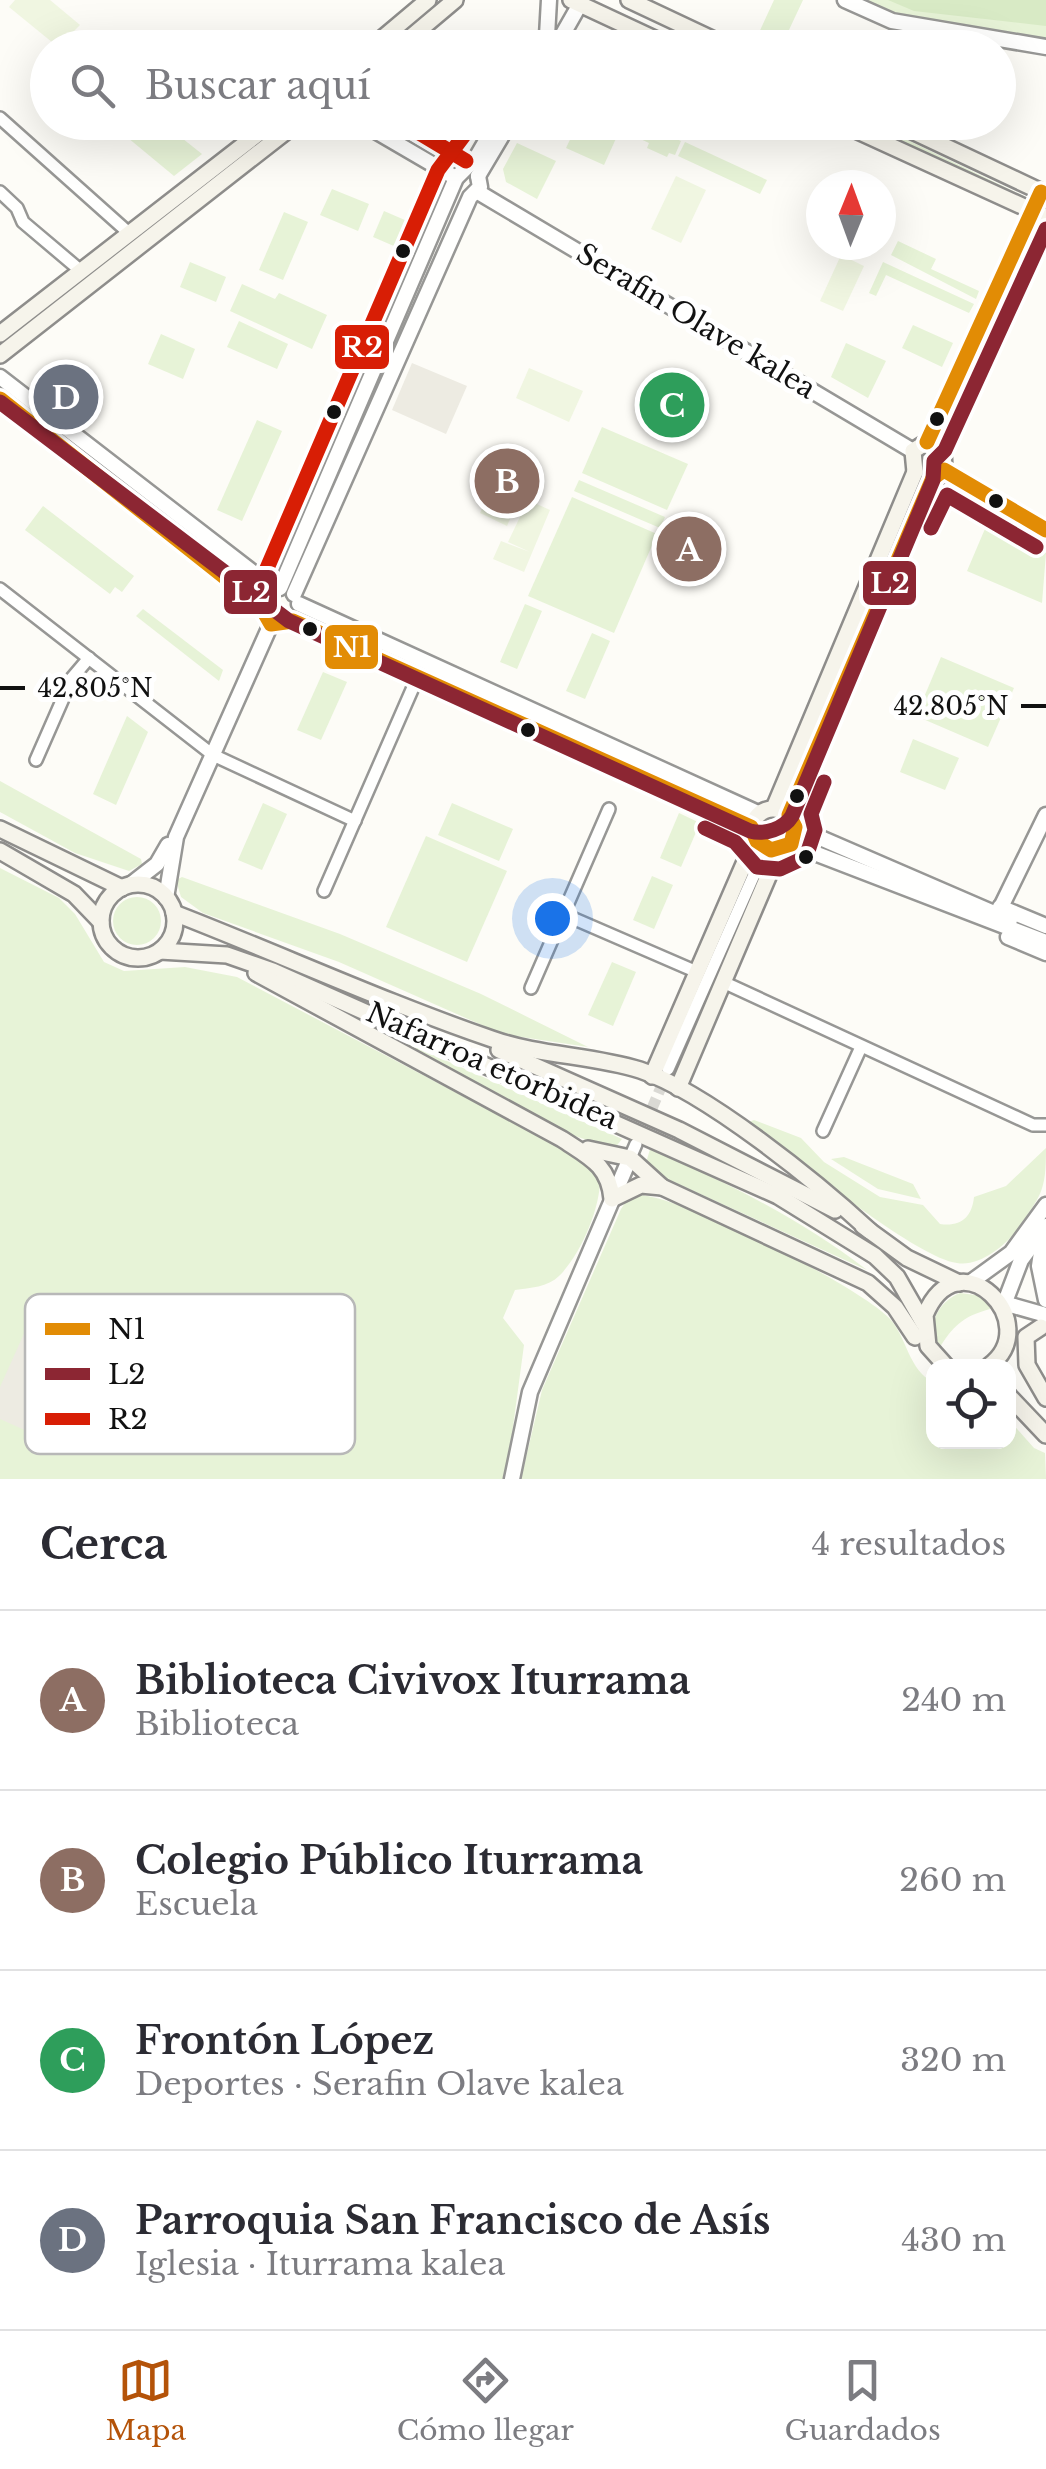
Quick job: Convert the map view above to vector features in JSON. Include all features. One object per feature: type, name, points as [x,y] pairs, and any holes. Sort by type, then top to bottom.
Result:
[{"type":"main road","points":[[392,30],[428,0]]},
{"type":"main road","points":[[419,30],[455,0]]},
{"type":"main road","points":[[629,0],[693,30]]},
{"type":"main road","points":[[576,2],[636,30]]},
{"type":"main road","points":[[0,334],[250,140]]},
{"type":"main road","points":[[0,354],[275,140]]},
{"type":"main road","points":[[877,140],[1039,214]]},
{"type":"main road","points":[[678,1088],[722,982],[773,831],[916,472],[920,446],[1039,214],[1044,191],[932,140]]},
{"type":"main road","points":[[652,1076],[697,972],[773,831],[938,474],[943,449],[1046,226]]},
{"type":"main road","points":[[920,446],[943,449]]},
{"type":"main road","points":[[916,472],[938,474]]},
{"type":"main road","points":[[0,829],[126,886],[150,886],[170,906],[172,934],[160,950],[138,958],[116,951],[102,933],[100,922],[106,902],[126,886]]},
{"type":"main road","points":[[0,850],[74,894],[100,922]]},
{"type":"main road","name":"Nafarroa etorbidea","points":[[170,906],[428,1016],[796,1186],[870,1230]]},
{"type":"main road","name":"Nafarroa etorbidea","points":[[160,950],[228,955],[370,1011],[674,1147],[814,1218],[878,1269],[919,1330],[931,1359]]},
{"type":"main road","points":[[186,951],[257,974],[562,1139],[601,1165],[610,1177],[612,1200],[641,1185],[662,1187],[868,1283],[919,1330],[940,1359]]},
{"type":"main road","name":"Nafarroa etorbidea","points":[[428,1016],[514,1046],[652,1076],[678,1088],[837,1200],[907,1258],[965,1283],[992,1289],[1006,1303]]},
{"type":"main road","points":[[562,1139],[604,1156],[633,1151],[662,1187]]},
{"type":"main road","points":[[919,1330],[936,1297],[965,1283]]},
{"type":"main road","points":[[1006,1303],[1012,1338],[1024,1372],[1046,1400]]},
{"type":"main road","points":[[1044,1324],[1026,1337],[1024,1350],[1046,1400]]},
{"type":"main road","points":[[996,1359],[1012,1338]]},
{"type":"main road","points":[[1016,1407],[1046,1434]]},
{"type":"street","points":[[547,30],[549,0]]},
{"type":"street","points":[[845,0],[892,21],[945,30]]},
{"type":"street","points":[[563,30],[576,2]]},
{"type":"street","points":[[1016,42],[1046,47]]},
{"type":"street","points":[[0,118],[130,234]]},
{"type":"street","name":"Serafin Olave kalea","points":[[391,140],[920,446]]},
{"type":"street","points":[[292,621],[286,594],[488,140]]},
{"type":"street","points":[[467,184],[498,140]]},
{"type":"street","points":[[0,192],[17,208],[23,222],[81,272]]},
{"type":"street","points":[[0,377],[286,594],[773,831],[1046,926]]},
{"type":"street","points":[[0,399],[260,605],[263,617],[272,624],[292,621],[964,914],[1046,938]]},
{"type":"street","points":[[938,474],[1046,530]]},
{"type":"street","points":[[0,589],[213,755],[355,820]]},
{"type":"street","points":[[260,605],[286,594]]},
{"type":"street","points":[[126,886],[157,864],[176,837],[272,624]]},
{"type":"street","points":[[36,760],[72,678],[88,658]]},
{"type":"street","points":[[324,891],[418,676]]},
{"type":"street","points":[[530,988],[609,809]]},
{"type":"street","points":[[1000,907],[1046,815]]},
{"type":"street","points":[[668,1069],[773,831]]},
{"type":"street","points":[[170,906],[176,837]]},
{"type":"street","points":[[935,885],[1046,938]]},
{"type":"street","points":[[563,914],[697,972]]},
{"type":"street","points":[[964,914],[978,924],[1046,953]]},
{"type":"street","points":[[722,982],[1033,1125],[1046,1125]]},
{"type":"street","points":[[823,1131],[860,1047]]},
{"type":"street","points":[[512,1479],[530,1392],[633,1151]]},
{"type":"street","points":[[965,1283],[1011,1253],[1046,1206]]},
{"type":"street","points":[[1045,1227],[1040,1266],[1046,1300]]},
{"type":"street","points":[[1044,1324],[1006,1303],[1020,1260],[1045,1227]]},
{"type":"street","points":[[1012,1338],[1044,1324]]},
{"type":"green space","points":[[15,0],[50,0],[80,25],[75,30],[37,30],[9,7]]},
{"type":"green space","points":[[774,0],[803,0],[789,30],[760,30]]},
{"type":"green space","points":[[859,0],[1046,0],[1046,41],[1016,36],[1016,30],[977,30],[908,19]]},
{"type":"green space","points":[[888,0],[1046,0],[1046,26],[914,11]]},
{"type":"green space","points":[[130,140],[184,140],[202,154],[174,176]]},
{"type":"green space","points":[[570,140],[615,140],[604,165],[566,148]]},
{"type":"green space","points":[[643,140],[681,141],[675,155],[669,153],[667,157],[647,148],[649,143]]},
{"type":"green space","points":[[894,140],[907,140],[1028,198],[1025,200]]},
{"type":"green space","points":[[685,142],[767,180],[760,194],[678,156]]},
{"type":"green space","points":[[517,143],[556,161],[537,199],[506,182],[503,169]]},
{"type":"green space","points":[[676,176],[706,190],[681,243],[651,229]]},
{"type":"green space","points":[[332,189],[369,204],[358,231],[320,215]]},
{"type":"green space","points":[[384,211],[421,227],[410,253],[373,237]]},
{"type":"green space","points":[[284,212],[308,222],[283,280],[259,270]]},
{"type":"green space","points":[[898,241],[936,259],[931,269],[979,291],[976,299],[896,258]]},
{"type":"green space","points":[[839,260],[864,266],[843,311],[820,301]]},
{"type":"green space","points":[[190,262],[226,277],[216,302],[180,287]]},
{"type":"green space","points":[[883,262],[974,304],[969,313],[886,275],[876,296],[869,293]]},
{"type":"green space","points":[[242,284],[275,299],[279,293],[327,315],[312,349],[230,311]]},
{"type":"green space","points":[[239,321],[288,344],[277,369],[227,347]]},
{"type":"green space","points":[[913,325],[953,343],[942,367],[902,348]]},
{"type":"green space","points":[[161,334],[195,349],[183,379],[148,364]]},
{"type":"green space","points":[[846,343],[886,361],[868,398],[831,377]]},
{"type":"green space","points":[[529,368],[583,391],[569,422],[516,398]]},
{"type":"green space","points":[[257,420],[282,431],[242,521],[217,510]]},
{"type":"green space","points":[[602,427],[688,464],[667,510],[582,473]]},
{"type":"green space","points":[[504,461],[531,473],[507,526],[480,513]]},
{"type":"green space","points":[[579,480],[665,517],[660,528],[574,491]]},
{"type":"green space","points":[[572,497],[657,534],[614,633],[528,596]]},
{"type":"green space","points":[[528,500],[550,510],[524,572],[493,559],[501,541],[530,552],[508,542]]},
{"type":"green space","points":[[43,506],[134,576],[122,592],[115,587],[110,594],[25,530]]},
{"type":"green space","points":[[990,517],[1046,553],[1042,603],[967,571]]},
{"type":"green space","points":[[525,604],[542,611],[517,669],[500,662]]},
{"type":"green space","points":[[143,609],[223,670],[219,681],[136,616]]},
{"type":"green space","points":[[592,633],[610,641],[585,699],[566,691]]},
{"type":"green space","points":[[941,657],[1014,688],[988,747],[916,716]]},
{"type":"green space","points":[[323,672],[347,682],[321,740],[297,730]]},
{"type":"green space","points":[[127,716],[148,732],[116,805],[93,794]]},
{"type":"green space","points":[[913,739],[959,758],[945,790],[900,772]]},
{"type":"green space","points":[[0,781],[141,859],[142,864],[129,871],[75,853],[0,812]]},
{"type":"green space","points":[[263,803],[287,814],[262,870],[238,860]]},
{"type":"green space","points":[[452,803],[513,829],[499,861],[438,835]]},
{"type":"green space","points":[[679,813],[700,823],[681,867],[660,858]]},
{"type":"green space","points":[[426,836],[507,871],[467,962],[386,927]]},
{"type":"green space","points":[[0,868],[59,898],[75,914],[104,962],[124,971],[185,967],[237,977],[578,1157],[600,1175],[594,1215],[575,1256],[550,1283],[515,1290],[503,1318],[524,1345],[506,1479],[0,1479]]},
{"type":"green space","points":[[652,876],[673,885],[654,929],[633,920]]},
{"type":"green space","points":[[182,877],[340,934],[481,994],[588,1047],[502,1034],[339,962],[203,913],[181,897],[176,880]]},
{"type":"green space","points":[[137,897],[154,904],[161,921],[154,938],[137,945],[120,938],[113,921],[120,904]]},
{"type":"green space","points":[[612,962],[636,972],[613,1026],[588,1015]]},
{"type":"green space","points":[[393,1037],[622,1139],[614,1149],[560,1131]]},
{"type":"green space","points":[[754,1120],[801,1138],[824,1162],[880,1197],[923,1205],[940,1224],[964,1219],[974,1197],[1006,1186],[1046,1148],[1043,1185],[1031,1209],[1005,1243],[982,1259],[957,1263],[912,1243],[883,1224],[746,1123]]},
{"type":"green space","points":[[650,1149],[762,1203],[867,1270],[665,1178],[646,1163]]},
{"type":"green space","points":[[844,1157],[913,1184],[921,1199],[878,1189],[831,1159]]},
{"type":"green space","points":[[639,1195],[660,1199],[729,1226],[810,1266],[874,1305],[891,1320],[926,1378],[926,1449],[1016,1449],[1016,1428],[1034,1448],[1045,1453],[1046,1479],[521,1479],[542,1390],[627,1200]]},
{"type":"green space","points":[[960,1293],[983,1296],[994,1308],[962,1321],[940,1347],[934,1331],[936,1315],[945,1302]]},
{"type":"shaded area","points":[[412,363],[467,386],[446,434],[392,410]]},
{"type":"shaded area","points":[[25,1331],[25,1430],[0,1419],[0,1387]]},
{"type":"tunnel","points":[[639,1139],[667,1073]]},
{"type":"transit line","name":"R2","points":[[431,140],[466,161]]},
{"type":"transit line","name":"R2","points":[[262,580],[438,170],[460,140]]},
{"type":"transit line","name":"N1","points":[[927,442],[1041,192]]},
{"type":"transit line","name":"L2","points":[[0,402],[289,621],[750,831],[768,831],[779,828],[792,816],[933,480],[934,461],[945,450],[1046,229]]},
{"type":"transit line","name":"N1","points":[[0,399],[260,605],[271,624],[293,621],[751,827],[757,841],[771,850],[791,844],[795,827],[789,815],[933,478],[944,470],[1046,530]]},
{"type":"transit line","name":"L2","points":[[931,528],[947,495],[1036,547]]},
{"type":"transit line","name":"L2","points":[[705,828],[735,842],[757,867],[780,869],[806,857],[815,830],[811,814],[824,782]]},
{"type":"place","name":"Parroquia San Francisco de Asís","points":[[66,397]]},
{"type":"place","name":"Frontón López","points":[[672,405]]},
{"type":"place","name":"Colegio Público Iturrama","points":[[507,481]]},
{"type":"place","name":"Biblioteca Civivox Iturrama","points":[[689,549]]}]
